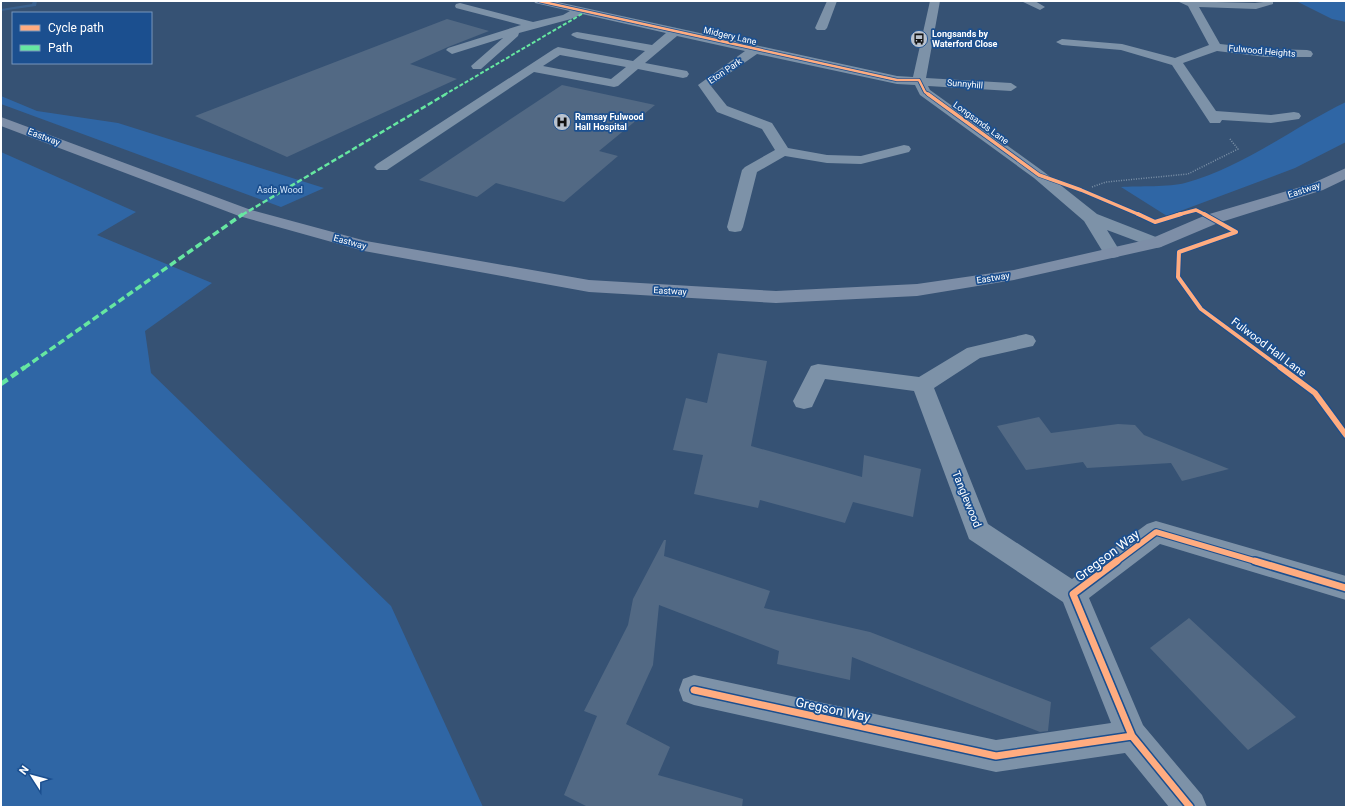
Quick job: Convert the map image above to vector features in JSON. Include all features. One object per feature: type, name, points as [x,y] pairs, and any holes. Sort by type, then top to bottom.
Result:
[{"type":"main road","name":"Eastway","points":[[1,121],[260,218],[364,246],[589,286],[776,297],[917,290],[1014,275],[1155,243],[1212,219],[1317,187],[1346,173]]},
{"type":"street","name":"Midgery Lane","points":[[539,1],[554,2],[581,10],[755,50],[897,80],[919,80]]},
{"type":"street","points":[[821,28],[832,1]]},
{"type":"street","points":[[919,80],[935,1]]},
{"type":"street","points":[[1026,1],[1040,7]]},
{"type":"street","name":"Fulwood Heights","points":[[1187,2],[1256,6],[1269,2]]},
{"type":"street","name":"Fulwood Heights","points":[[1187,2],[1216,47]]},
{"type":"street","points":[[460,6],[533,25]]},
{"type":"street","points":[[452,50],[519,29],[566,17],[581,10]]},
{"type":"street","points":[[477,66],[519,29]]},
{"type":"street","points":[[532,68],[614,83],[638,65],[676,31]]},
{"type":"street","points":[[577,35],[656,49]]},
{"type":"street","points":[[1062,42],[1122,47],[1176,62],[1213,118],[1271,119],[1294,116]]},
{"type":"street","name":"Fulwood Heights","points":[[1176,62],[1216,47],[1266,53],[1307,54]]},
{"type":"street","name":"Eton Park","points":[[755,50],[704,85],[722,109],[767,126],[783,151]]},
{"type":"street","points":[[382,167],[558,52],[684,74]]},
{"type":"street","name":"Sunnyhill","points":[[919,80],[1010,87]]},
{"type":"street","name":"Longsands Lane","points":[[919,80],[925,92],[1039,175],[1091,218],[1155,243]]},
{"type":"street","points":[[735,227],[750,170],[783,151],[827,159],[861,160],[904,149]]},
{"type":"street","name":"Longsands Lane","points":[[1091,218],[1112,253]]},
{"type":"street","points":[[804,401],[818,371],[922,385],[974,353],[1026,341]]},
{"type":"street","name":"Tanglewood","points":[[922,385],[978,531],[1073,594]]},
{"type":"street","name":"Gregson Way","points":[[1190,807],[1132,736],[1073,594],[1156,532],[1346,588]]},
{"type":"street","name":"Gregson Way","points":[[694,690],[996,756],[1132,736]]},
{"type":"path","points":[[1087,188],[1106,182],[1188,174],[1238,149],[1213,118]]},
{"type":"green space","points":[[1296,1],[1346,1],[1346,22],[1332,19]]},
{"type":"green space","name":"Asda Wood","points":[[1,96],[37,111],[118,123],[324,188],[281,207],[1,104]]},
{"type":"green space","points":[[1346,102],[1346,142],[1295,168],[1167,216],[1121,187],[1179,184],[1207,176],[1248,157]]},
{"type":"green space","points":[[1,152],[136,212],[97,235],[212,283],[145,331],[151,373],[391,606],[483,807],[1,807]]},
{"type":"building","points":[[447,19],[489,31],[410,64],[457,79],[287,157],[195,116]]},
{"type":"building","points":[[562,85],[655,105],[599,151],[618,156],[564,202],[496,183],[477,197],[419,180]]},
{"type":"building","points":[[718,353],[767,361],[751,446],[862,477],[864,455],[921,469],[913,517],[853,502],[845,523],[760,500],[758,508],[694,494],[703,455],[673,450],[686,398],[707,403]]},
{"type":"building","points":[[1039,417],[1051,433],[1118,424],[1135,425],[1144,435],[1229,469],[1182,481],[1171,463],[1087,468],[1083,462],[1026,470],[997,426]]},
{"type":"building","points":[[664,540],[666,540],[664,556],[770,591],[764,608],[870,632],[1051,702],[1048,731],[1040,732],[852,657],[850,680],[777,664],[779,651],[659,605],[653,665],[626,724],[670,747],[658,775],[743,799],[742,807],[588,807],[564,795],[597,716],[584,711],[628,625],[633,599]]},
{"type":"building","points":[[1189,618],[1296,717],[1248,750],[1150,648]]},
{"type":"waterway","points":[[1,10],[34,5],[35,1]]},
{"type":"marked path","points":[[1,384],[245,213],[587,11]]},
{"type":"cycle path","points":[[539,1],[755,50],[897,80],[919,80],[925,92],[1039,175],[1081,190],[1155,222],[1196,210],[1236,232]]},
{"type":"cycle path","name":"Fulwood Hall Lane","points":[[1236,232],[1179,252],[1178,277],[1201,309],[1315,393],[1346,435]]},
{"type":"cycle path","points":[[1190,807],[1132,736],[1073,594],[1156,532],[1346,588]]},
{"type":"cycle path","points":[[694,690],[996,756],[1132,736]]},
{"type":"place","name":"Longsands by Waterford Close","points":[[919,39]]},
{"type":"place","name":"Ramsay Fulwood Hall Hospital","points":[[562,122]]}]
